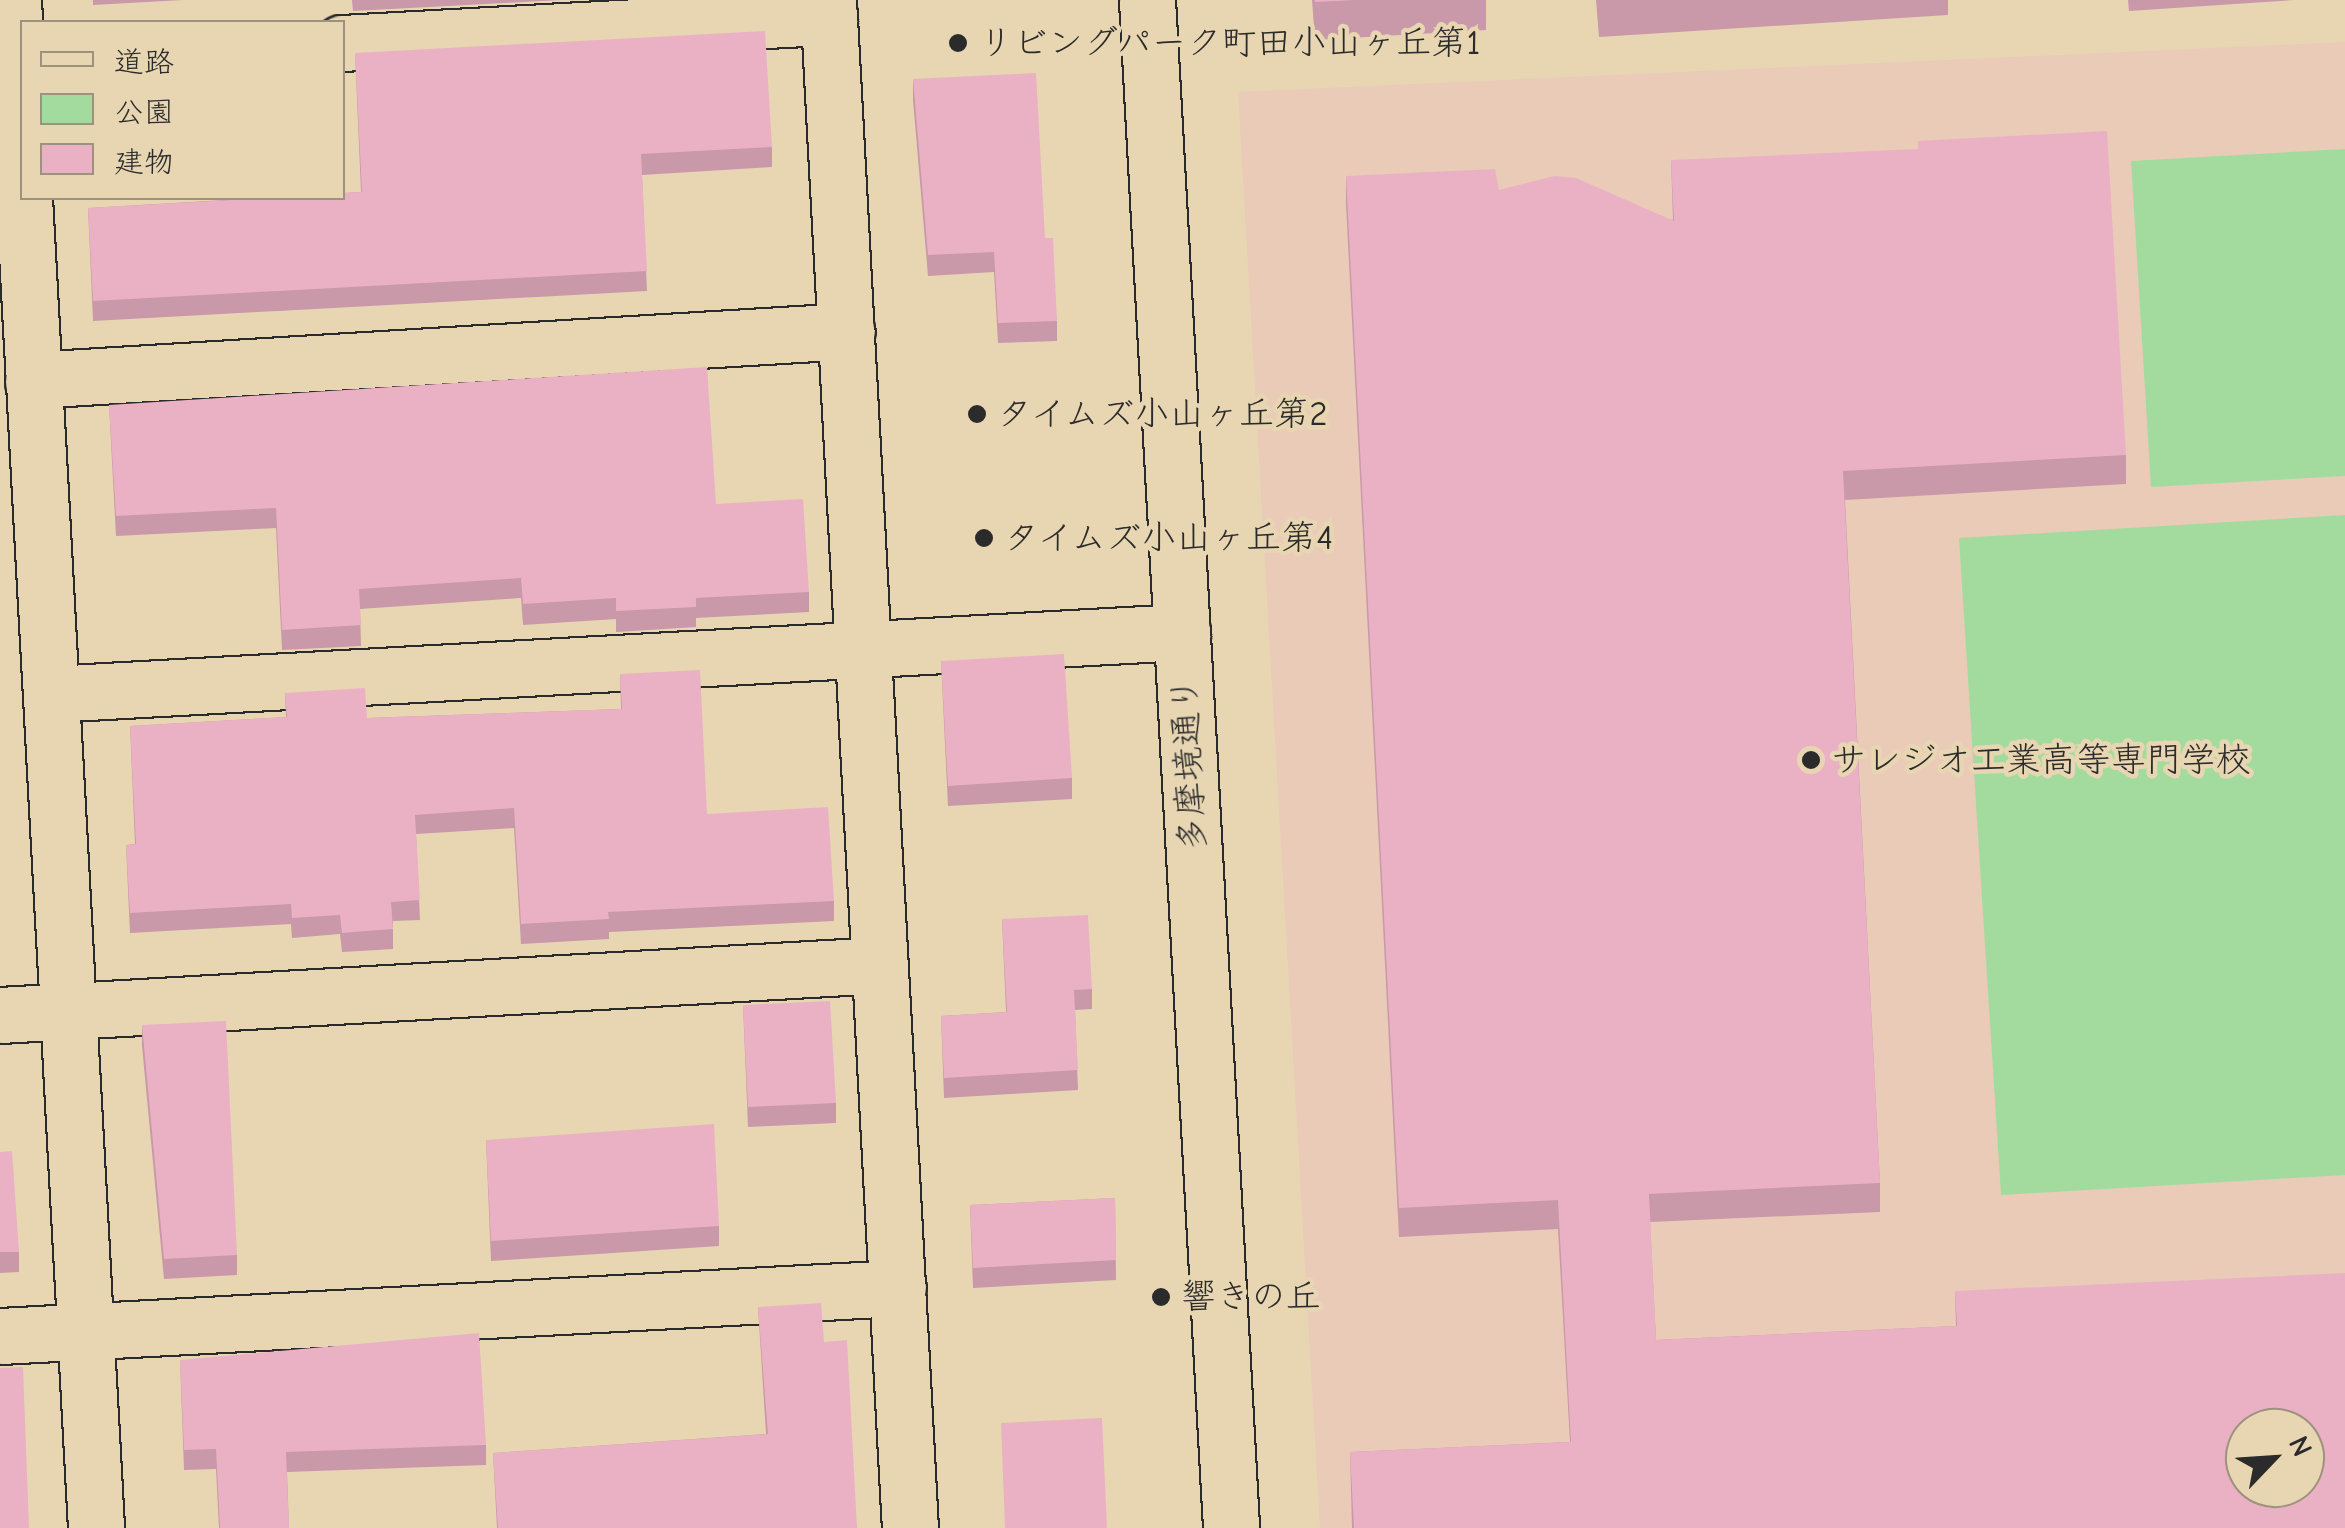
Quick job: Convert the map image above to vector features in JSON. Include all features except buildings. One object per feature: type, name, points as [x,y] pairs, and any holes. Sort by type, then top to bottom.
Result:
[{"type":"street","points":[[13,0],[20,60]]},
{"type":"street","name":"多摩境通り","points":[[1147,0],[1231,1528]]},
{"type":"street","points":[[345,43],[829,9],[910,1528]]},
{"type":"street","points":[[24,200],[96,1528]]},
{"type":"street","points":[[33,380],[846,331]]},
{"type":"street","points":[[51,694],[1182,632]]},
{"type":"street","points":[[0,1015],[880,966]]},
{"type":"street","points":[[0,1336],[898,1288]]},
{"type":"shaded area","name":"サレジオ工業高等専門学校","points":[[2345,42],[2345,1528],[1320,1528],[1238,92]]},
{"type":"green space","points":[[2345,149],[2345,476],[2151,487],[2131,161]]},
{"type":"green space","points":[[2345,515],[2345,1175],[2001,1195],[1959,538]]},
{"type":"place","name":"リビングパーク町田小山ヶ丘第1","points":[[958,43]]},
{"type":"place","name":"タイムズ小山ヶ丘第2","points":[[977,414]]},
{"type":"place","name":"タイムズ小山ヶ丘第4","points":[[984,538]]},
{"type":"place","name":"サレジオ工業高等専門学校","points":[[1811,760]]},
{"type":"place","name":"響きの丘","points":[[1161,1297]]}]
